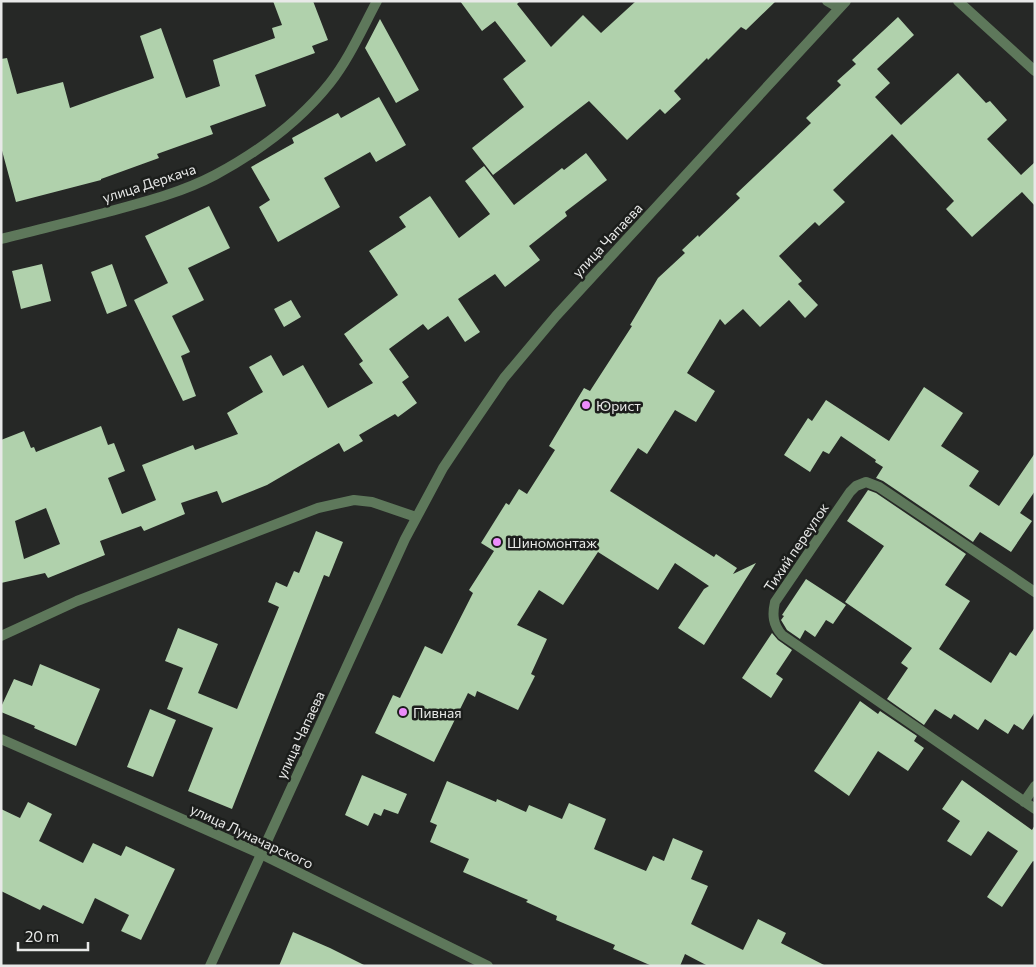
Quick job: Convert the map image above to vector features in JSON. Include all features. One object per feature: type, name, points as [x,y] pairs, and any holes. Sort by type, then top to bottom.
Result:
[{"type":"street","name":"улица Деркача","points":[[1,239],[156,198],[214,176],[244,158],[275,137],[307,110],[330,83],[342,66],[377,1]]},
{"type":"street","points":[[827,1],[842,5]]},
{"type":"street","points":[[958,1],[1035,71]]},
{"type":"street","name":"улица Чапаева","points":[[210,966],[416,517],[443,468],[465,434],[504,378],[556,316],[842,5]]},
{"type":"street","name":"Тихий переулок","points":[[1035,592],[879,487],[866,482],[856,486],[850,492],[775,602],[773,611],[776,628],[782,635],[1035,809]]},
{"type":"street","points":[[1,636],[77,602],[318,508],[354,500],[372,502],[416,517]]},
{"type":"street","name":"улица Луначарского","points":[[1,739],[261,854],[488,966]]},
{"type":"street","points":[[1024,802],[1035,786]]},
{"type":"building","points":[[273,1],[313,1],[328,40],[312,46],[315,53],[255,75],[266,106],[210,126],[213,134],[157,154],[159,158],[101,180],[16,202],[1,147],[1,59],[7,58],[17,94],[63,82],[70,108],[154,78],[140,36],[161,28],[186,98],[220,86],[213,60],[275,38],[272,28],[282,25]]},
{"type":"building","points":[[460,1],[520,1],[517,4],[551,47],[583,15],[601,33],[636,1],[776,1],[746,30],[741,27],[674,91],[681,99],[665,114],[660,109],[627,140],[589,101],[493,175],[472,148],[524,107],[503,79],[526,61],[495,21],[482,31]]},
{"type":"building","points":[[898,17],[914,35],[877,69],[890,83],[875,97],[901,125],[958,73],[986,103],[990,101],[1007,120],[987,139],[1021,175],[1035,162],[1035,206],[1022,192],[972,237],[946,209],[954,201],[892,134],[833,190],[845,202],[819,226],[815,222],[779,256],[802,281],[798,284],[818,305],[805,318],[789,300],[760,327],[743,309],[725,325],[720,319],[687,373],[715,391],[696,422],[675,410],[647,454],[638,448],[610,491],[714,557],[716,554],[737,568],[733,574],[756,563],[704,645],[678,628],[704,589],[709,586],[675,563],[658,590],[598,552],[563,605],[539,590],[517,625],[547,639],[531,674],[535,676],[518,710],[477,691],[475,697],[468,693],[434,762],[375,733],[393,695],[400,698],[425,646],[442,654],[473,593],[469,590],[494,551],[481,543],[506,503],[509,505],[519,489],[527,494],[555,450],[549,446],[584,388],[590,391],[632,326],[630,325],[658,278],[685,253],[682,250],[698,235],[699,237],[740,198],[736,194],[811,123],[806,118],[841,85],[837,81],[856,64],[852,60]]},
{"type":"building","points":[[380,19],[419,90],[396,103],[365,48]]},
{"type":"building","points":[[379,97],[406,145],[376,162],[370,152],[324,178],[340,207],[278,242],[259,207],[270,200],[251,167],[294,143],[292,138],[338,113],[341,118]]},
{"type":"building","points":[[586,153],[607,180],[565,212],[567,216],[529,246],[540,260],[505,287],[495,274],[458,299],[480,332],[465,342],[448,316],[428,330],[423,324],[389,349],[409,377],[402,382],[417,403],[398,417],[395,414],[359,435],[363,441],[344,452],[339,443],[267,485],[222,503],[217,491],[181,503],[185,514],[144,531],[141,526],[100,541],[105,555],[48,578],[45,573],[1,583],[1,440],[24,431],[31,448],[34,447],[36,452],[101,426],[108,445],[114,443],[125,471],[108,478],[122,514],[156,500],[142,465],[193,445],[195,450],[238,434],[227,413],[263,392],[249,367],[271,355],[283,376],[303,365],[328,408],[373,383],[359,364],[363,361],[344,334],[398,295],[369,251],[406,227],[399,217],[430,196],[459,238],[490,214],[465,181],[484,166],[514,205],[562,168],[564,170]],"holes":[[[46,508],[60,544],[24,559],[15,521]]]},
{"type":"building","points":[[209,206],[230,248],[188,268],[204,300],[172,316],[190,352],[181,356],[196,396],[183,401],[134,300],[168,283],[145,236]]},
{"type":"building","points":[[42,264],[51,301],[21,309],[12,271]]},
{"type":"building","points":[[112,264],[127,306],[107,314],[91,272]]},
{"type":"building","points":[[291,300],[301,317],[284,327],[274,309]]},
{"type":"building","points":[[924,387],[963,413],[941,446],[979,471],[969,486],[999,506],[1035,453],[1035,491],[1020,513],[1032,521],[1011,552],[980,532],[973,542],[876,478],[883,467],[841,436],[829,454],[823,451],[810,472],[784,455],[808,418],[812,421],[826,400],[889,441]]},
{"type":"building","points":[[868,490],[876,493],[966,554],[945,585],[970,601],[939,649],[991,683],[1010,652],[1016,656],[1035,627],[1035,712],[1023,730],[1014,724],[1008,734],[985,719],[978,730],[954,714],[951,719],[935,709],[924,725],[887,699],[908,668],[901,663],[912,648],[845,602],[884,546],[847,521]]},
{"type":"building","points":[[316,531],[343,542],[329,577],[324,575],[232,809],[188,791],[213,728],[167,709],[183,668],[165,661],[178,628],[218,644],[198,693],[237,709],[279,607],[268,602],[276,582],[287,587],[294,571],[299,573]]},
{"type":"building","points":[[806,579],[846,605],[833,624],[826,620],[815,637],[805,630],[800,639],[787,630],[781,620],[784,616],[782,615]]},
{"type":"building","points":[[772,633],[792,650],[776,674],[783,679],[771,698],[742,678]]},
{"type":"building","points":[[40,664],[100,689],[76,746],[1,712],[1,707],[14,679],[32,686]]},
{"type":"building","points":[[860,701],[878,714],[880,711],[917,736],[914,741],[924,748],[908,771],[878,751],[849,796],[814,771]]},
{"type":"building","points":[[150,709],[176,720],[153,777],[127,767]]},
{"type":"building","points":[[362,775],[407,794],[398,814],[384,809],[381,816],[374,813],[368,826],[345,815]]},
{"type":"building","points":[[962,780],[1032,830],[1035,825],[1035,862],[1033,861],[1002,907],[987,897],[1018,851],[988,831],[971,856],[947,841],[960,821],[942,809]]},
{"type":"building","points":[[447,781],[496,802],[497,799],[526,812],[529,805],[562,819],[569,803],[606,819],[594,849],[646,871],[653,856],[664,861],[673,838],[703,851],[691,879],[708,886],[691,924],[743,950],[758,919],[786,933],[781,943],[826,966],[708,966],[685,954],[680,966],[652,966],[613,949],[615,945],[556,920],[557,916],[526,902],[528,900],[463,872],[469,859],[430,842],[437,825],[430,822]]},
{"type":"building","points":[[28,802],[52,814],[39,841],[83,863],[93,843],[121,856],[126,846],[175,869],[141,940],[121,931],[129,915],[95,898],[83,924],[43,905],[40,910],[1,891],[1,809],[20,818]]},
{"type":"building","points":[[293,932],[330,948],[366,966],[279,966]]},
{"type":"place","name":"Юрист","points":[[586,405]]},
{"type":"place","name":"Шиномонтаж","points":[[497,542]]},
{"type":"place","name":"Пивная","points":[[403,712]]}]
